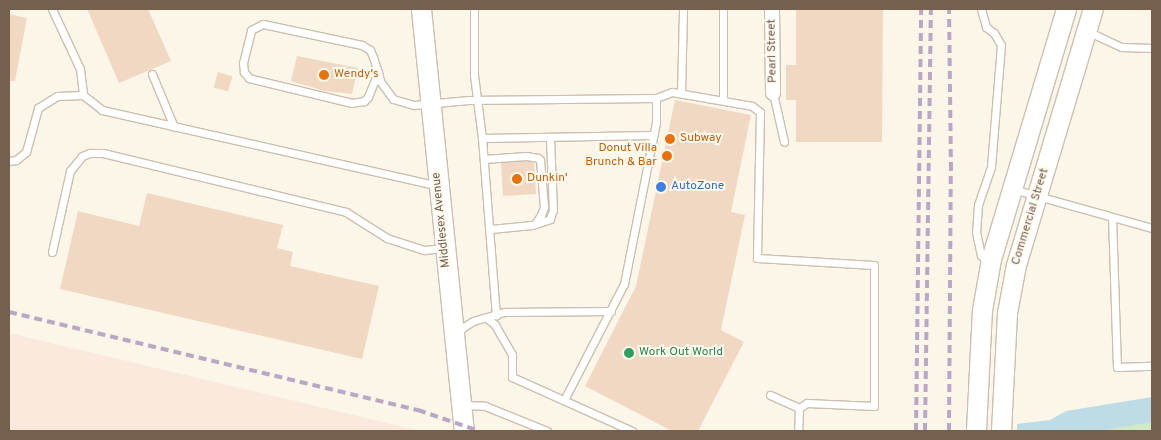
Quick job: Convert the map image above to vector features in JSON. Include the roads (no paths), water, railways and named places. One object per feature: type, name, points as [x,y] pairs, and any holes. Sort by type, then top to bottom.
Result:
[{"type":"main road","name":"Middlesex Avenue","points":[[421,9],[422,104],[438,186],[464,431]]},
{"type":"main road","name":"Commercial Street","points":[[976,431],[982,310],[990,266],[1066,9]]},
{"type":"main road","name":"Commercial Street","points":[[1001,431],[1008,313],[1016,265],[1093,9]]},
{"type":"street","name":"Pearl Street","points":[[772,9],[773,92]]},
{"type":"lane","points":[[52,9],[80,69],[83,95]]},
{"type":"lane","points":[[474,9],[474,75],[479,100],[496,315]]},
{"type":"lane","points":[[682,92],[683,9]]},
{"type":"lane","points":[[723,9],[723,100]]},
{"type":"lane","points":[[981,9],[986,27],[994,33],[1001,45],[991,167],[978,204],[976,232],[981,255],[990,266]]},
{"type":"lane","points":[[378,72],[368,97],[364,101],[352,103],[250,78],[244,72],[243,63],[251,30],[263,24],[362,45],[370,50],[378,72],[380,81],[393,99],[422,104],[479,100],[656,98],[672,92],[682,92],[752,106],[760,112],[757,258],[874,265],[874,406],[806,403],[799,408]]},
{"type":"lane","points":[[1086,31],[1122,47],[1152,48]]},
{"type":"lane","points":[[152,74],[174,126]]},
{"type":"lane","points":[[773,92],[784,142]]},
{"type":"lane","points":[[9,161],[16,160],[26,152],[38,108],[57,96],[83,95],[102,110],[438,186]]},
{"type":"lane","points":[[564,400],[611,311],[628,268],[654,135],[656,98]]},
{"type":"lane","points":[[482,138],[654,135]]},
{"type":"lane","points":[[490,229],[532,225],[550,218],[553,212],[550,137]]},
{"type":"lane","points":[[52,252],[70,171],[75,163],[90,153],[103,154],[346,212],[387,238],[424,250],[444,248]]},
{"type":"lane","points":[[484,159],[534,156],[540,160],[544,207],[542,215],[532,225]]},
{"type":"lane","points":[[1013,189],[1037,198],[1152,228]]},
{"type":"lane","points":[[1112,217],[1117,367],[1152,366]]},
{"type":"lane","points":[[455,348],[462,328],[473,322],[505,312],[611,311]]},
{"type":"lane","points":[[487,318],[495,325],[512,355],[512,377],[632,431]]},
{"type":"lane","points":[[770,395],[799,408]]},
{"type":"lane","points":[[461,405],[485,406],[547,431]]},
{"type":"lane","points":[[798,431],[799,408]]},
{"type":"water","points":[[1152,397],[1152,422],[1098,431],[1017,431],[1017,424],[1050,420],[1066,411]]},
{"type":"railway","points":[[916,431],[921,9]]},
{"type":"railway","points":[[925,431],[931,9]]},
{"type":"railway","points":[[949,9],[951,170],[949,431]]},
{"type":"railway","points":[[9,312],[418,410],[479,431]]},
{"type":"place","name":"Wendy's","points":[[324,75]]},
{"type":"place","name":"Subway","points":[[670,139]]},
{"type":"place","name":"Donut Villa Brunch & Bar","points":[[667,156]]},
{"type":"place","name":"Dunkin'","points":[[517,179]]},
{"type":"place","name":"AutoZone","points":[[661,187]]},
{"type":"place","name":"Work Out World","points":[[629,353]]}]
